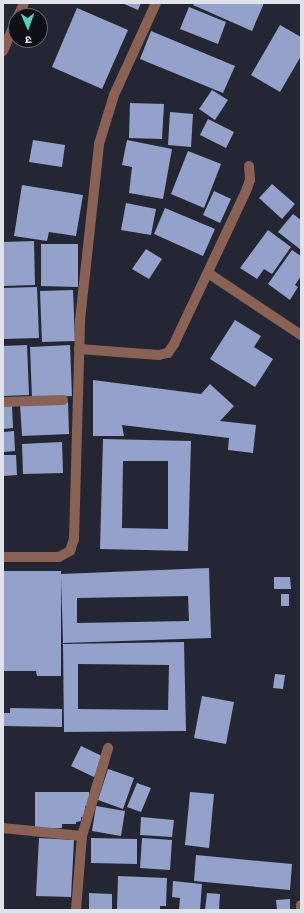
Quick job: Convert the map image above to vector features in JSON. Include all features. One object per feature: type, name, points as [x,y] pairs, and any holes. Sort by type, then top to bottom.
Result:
[{"type":"street","points":[[3,557],[59,557],[70,551],[74,539],[79,349],[99,144],[105,116],[156,3]]},
{"type":"street","points":[[3,51],[8,39]]},
{"type":"street","points":[[79,349],[159,356],[168,353],[208,273],[246,191],[250,180],[249,166]]},
{"type":"street","points":[[208,273],[301,335]]},
{"type":"street","points":[[3,402],[63,400]]},
{"type":"street","points":[[76,910],[82,836],[108,748]]},
{"type":"street","points":[[3,828],[82,836]]},
{"type":"street","points":[[301,905],[301,910]]},
{"type":"building","points":[[122,3],[141,3],[138,10]]},
{"type":"building","points":[[194,3],[264,3],[252,31],[193,5]]},
{"type":"building","points":[[189,7],[226,22],[218,44],[180,29]]},
{"type":"building","points":[[77,8],[128,30],[102,89],[52,67]]},
{"type":"building","points":[[280,25],[301,37],[301,56],[280,92],[251,75]]},
{"type":"building","points":[[151,31],[235,66],[223,93],[140,59]]},
{"type":"building","points":[[212,90],[228,100],[215,120],[199,109]]},
{"type":"building","points":[[130,103],[164,104],[162,139],[129,138]]},
{"type":"building","points":[[170,112],[193,114],[191,147],[168,145]]},
{"type":"building","points":[[208,119],[234,132],[226,148],[200,135]]},
{"type":"building","points":[[33,140],[65,145],[62,167],[29,162]]},
{"type":"building","points":[[127,140],[172,149],[163,199],[129,193],[132,167],[122,165]]},
{"type":"building","points":[[188,151],[221,164],[204,208],[171,194]]},
{"type":"building","points":[[272,184],[295,204],[282,219],[259,198]]},
{"type":"building","points":[[22,185],[83,195],[76,236],[49,232],[47,241],[14,236]]},
{"type":"building","points":[[214,191],[231,199],[220,223],[203,215]]},
{"type":"building","points":[[126,203],[156,209],[151,235],[121,230]]},
{"type":"building","points":[[165,208],[215,229],[203,256],[154,234]]},
{"type":"building","points":[[293,214],[301,220],[301,250],[278,232]]},
{"type":"building","points":[[268,230],[291,247],[272,274],[264,269],[257,279],[240,268]]},
{"type":"building","points":[[34,241],[35,285],[3,286],[3,242]]},
{"type":"building","points":[[41,244],[78,244],[78,287],[41,286]]},
{"type":"building","points":[[146,249],[162,259],[149,279],[132,269]]},
{"type":"building","points":[[292,250],[301,256],[301,276],[295,285],[298,287],[290,300],[268,284]]},
{"type":"building","points":[[37,287],[39,338],[3,339],[3,288]]},
{"type":"building","points":[[73,290],[75,341],[42,342],[40,291]]},
{"type":"building","points":[[235,320],[261,336],[254,347],[273,359],[255,387],[210,359]]},
{"type":"building","points":[[27,345],[29,395],[3,396],[3,346]]},
{"type":"building","points":[[70,345],[72,396],[32,398],[30,347]]},
{"type":"building","points":[[93,380],[201,394],[210,384],[234,406],[220,421],[256,425],[253,453],[228,450],[229,438],[122,425],[124,436],[93,436]]},
{"type":"building","points":[[68,402],[69,434],[22,436],[20,404]]},
{"type":"building","points":[[12,405],[13,428],[3,429],[3,406]]},
{"type":"building","points":[[14,431],[15,451],[3,452],[3,432]]},
{"type":"building","points":[[103,439],[191,441],[188,551],[100,549]],"holes":[[[123,461],[168,461],[168,529],[122,528]]]},
{"type":"building","points":[[62,442],[63,473],[23,474],[22,444]]},
{"type":"building","points":[[3,455],[16,455],[17,475],[3,476]]},
{"type":"building","points":[[209,568],[211,638],[63,643],[61,577],[61,676],[37,676],[36,671],[3,671],[3,571],[61,571],[61,574]],"holes":[[[188,596],[189,621],[77,623],[77,598]]]},
{"type":"building","points":[[274,577],[290,577],[291,589],[274,589]]},
{"type":"building","points":[[281,594],[289,594],[289,606],[281,606]]},
{"type":"building","points":[[184,642],[186,731],[64,732],[63,644]],"holes":[[[78,664],[169,665],[168,710],[78,709]]]},
{"type":"building","points":[[275,674],[285,675],[283,689],[273,688]]},
{"type":"building","points":[[202,696],[234,702],[226,744],[194,738]]},
{"type":"building","points":[[10,708],[62,709],[62,727],[3,726],[3,713],[10,713]]},
{"type":"building","points":[[81,746],[104,757],[94,777],[71,766]]},
{"type":"building","points":[[108,769],[134,778],[123,809],[98,800]]},
{"type":"building","points":[[137,783],[151,788],[141,812],[127,807]]},
{"type":"building","points":[[35,792],[89,792],[89,806],[85,806],[85,817],[81,817],[81,821],[76,822],[76,824],[62,824],[62,828],[35,829]]},
{"type":"building","points":[[190,792],[214,794],[209,848],[185,845]]},
{"type":"building","points":[[96,806],[125,811],[121,836],[92,831]]},
{"type":"building","points":[[141,817],[174,820],[172,837],[140,835]]},
{"type":"building","points":[[39,838],[74,840],[71,897],[36,896]]},
{"type":"building","points":[[91,838],[137,839],[137,864],[91,863]]},
{"type":"building","points":[[142,838],[172,840],[170,870],[140,868]]},
{"type":"building","points":[[196,855],[292,864],[290,890],[194,881]]},
{"type":"building","points":[[118,876],[167,878],[166,906],[160,906],[160,910],[117,910]]},
{"type":"building","points":[[173,881],[202,884],[200,910],[179,910],[180,898],[172,897]]},
{"type":"building","points":[[89,893],[112,894],[112,910],[89,910]]},
{"type":"building","points":[[207,893],[220,894],[219,910],[205,910]]},
{"type":"building","points":[[290,899],[290,910],[277,910],[276,900]]}]
